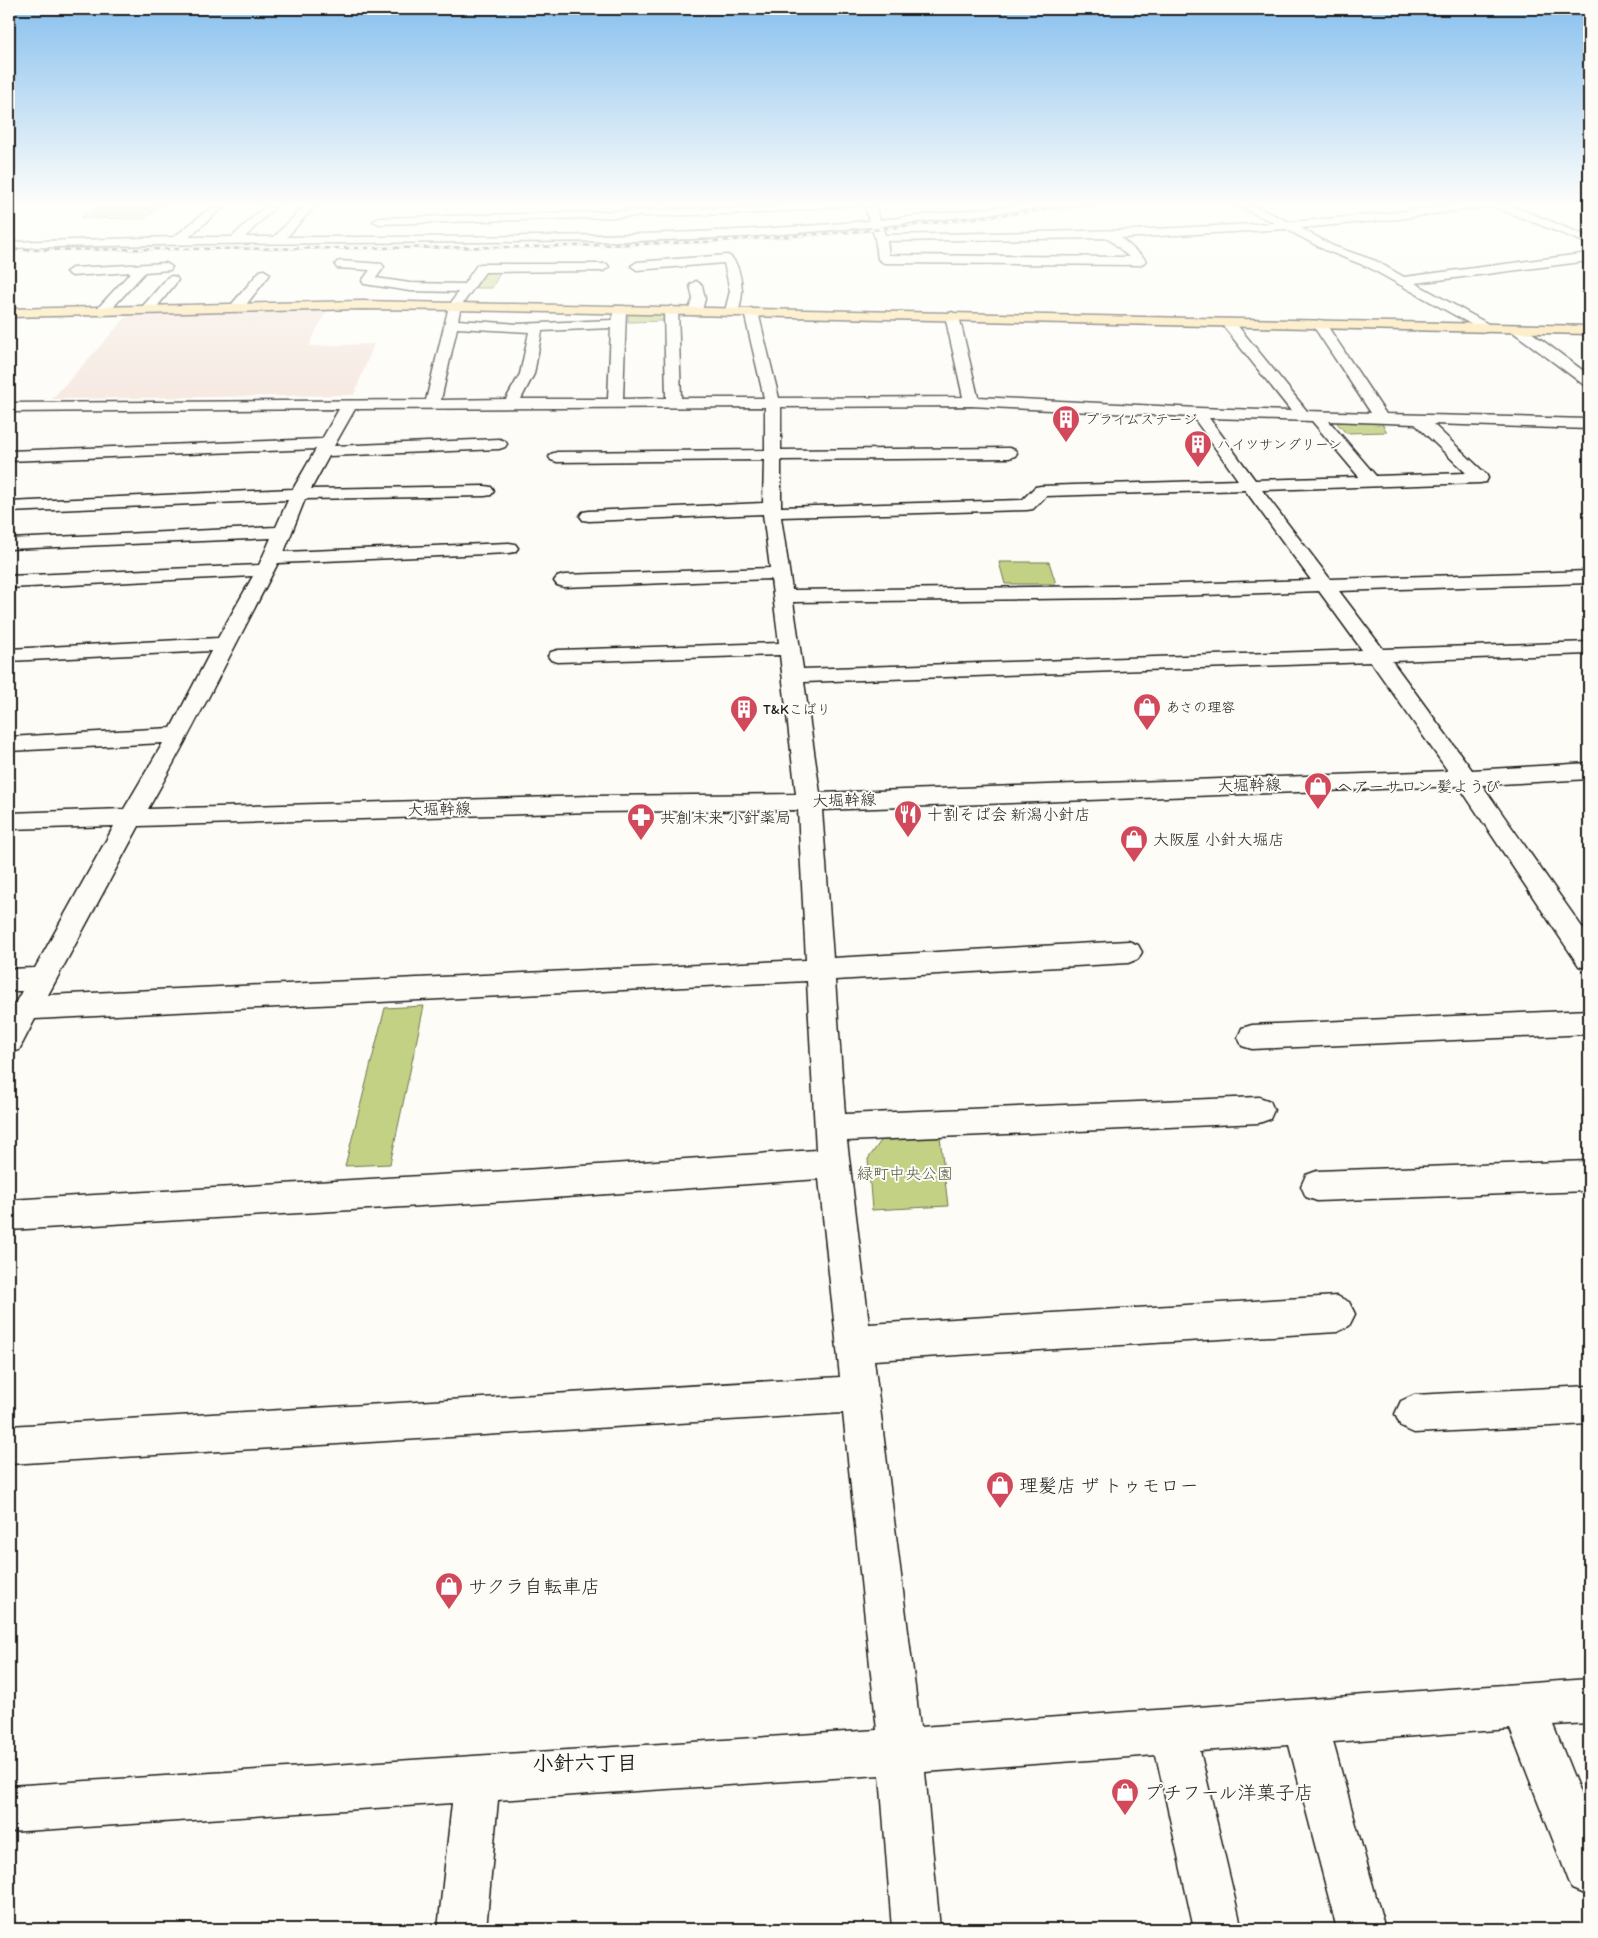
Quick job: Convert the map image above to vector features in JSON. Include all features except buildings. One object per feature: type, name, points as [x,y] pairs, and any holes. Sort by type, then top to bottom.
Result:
[{"type":"main road","points":[[9,313],[362,305],[455,306],[1589,330]]},
{"type":"street","points":[[102,311],[119,292]]},
{"type":"street","points":[[147,310],[162,292]]},
{"type":"street","points":[[236,308],[249,292]]},
{"type":"street","points":[[433,404],[455,306],[463,292]]},
{"type":"street","points":[[696,311],[699,299],[698,292]]},
{"type":"street","points":[[732,312],[736,292]]},
{"type":"street","points":[[1423,292],[1485,328]]},
{"type":"street","points":[[615,402],[619,309]]},
{"type":"street","points":[[671,310],[674,402]]},
{"type":"street","points":[[751,312],[773,404],[772,510],[809,802],[832,1146],[901,1751],[916,1929]]},
{"type":"street","points":[[952,316],[971,402]]},
{"type":"street","points":[[1228,323],[1310,416],[1372,482]]},
{"type":"street","points":[[451,324],[536,328],[618,324]]},
{"type":"street","points":[[1319,324],[1382,419]]},
{"type":"street","points":[[512,403],[527,374],[536,328]]},
{"type":"street","points":[[1518,329],[1588,380]]},
{"type":"street","points":[[9,420],[15,406],[971,402],[1198,413],[1589,424]]},
{"type":"street","points":[[9,1041],[131,817],[179,735],[225,644],[269,564],[299,494],[350,404]]},
{"type":"street","points":[[1198,413],[1465,778],[1580,929],[1589,958]]},
{"type":"street","points":[[589,516],[1027,505],[1041,491],[1480,478],[1420,420]]},
{"type":"street","points":[[9,456],[499,444]]},
{"type":"street","points":[[557,457],[1009,453]]},
{"type":"street","points":[[9,507],[299,494],[485,491]]},
{"type":"street","points":[[9,544],[282,532]]},
{"type":"street","points":[[9,582],[509,548]]},
{"type":"street","points":[[564,581],[779,572]]},
{"type":"street","points":[[783,596],[1115,592],[1589,577]]},
{"type":"street","points":[[9,655],[225,644]]},
{"type":"street","points":[[793,676],[1589,648]]},
{"type":"street","points":[[558,656],[789,649]]},
{"type":"street","points":[[9,744],[179,735]]},
{"type":"street","name":"大堀幹線","points":[[9,822],[591,804],[809,802],[1465,778],[1589,771]]},
{"type":"street","points":[[27,1008],[820,970],[1128,952]]},
{"type":"street","points":[[9,980],[44,978]]},
{"type":"street","points":[[1252,1037],[1589,1022]]},
{"type":"street","points":[[9,1215],[706,1174],[832,1146],[1259,1110]]},
{"type":"street","points":[[1318,1186],[1589,1176]]},
{"type":"street","points":[[854,1343],[1337,1314]]},
{"type":"street","points":[[9,1445],[860,1394]]},
{"type":"street","points":[[1414,1414],[1589,1405]]},
{"type":"street","points":[[9,1809],[901,1751],[1589,1701]]},
{"type":"street","points":[[1523,1706],[1589,1872]]},
{"type":"street","points":[[1305,1722],[1361,1929]]},
{"type":"street","points":[[1173,1731],[1218,1929]]},
{"type":"street","points":[[462,1929],[477,1778]]},
{"type":"shaded area","points":[[328,309],[312,338],[310,346],[374,344],[354,395],[52,399],[129,314]]},
{"type":"green space","points":[[628,312],[663,313],[663,321],[628,322]]},
{"type":"green space","points":[[1338,420],[1381,422],[1387,432],[1346,433],[1337,423]]},
{"type":"green space","points":[[999,562],[1049,562],[1056,584],[1005,584]]},
{"type":"green space","points":[[424,1006],[390,1164],[345,1166],[385,1008]]},
{"type":"green space","name":"緑町中央公園","points":[[940,1137],[948,1206],[872,1210],[868,1159],[883,1138]]},
{"type":"place","name":"プライムステージ","points":[[1066,443]]},
{"type":"place","name":"ハイツサングリーン","points":[[1198,468]]},
{"type":"place","name":"あさの理容","points":[[1147,731]]},
{"type":"place","name":"T&Kこばり","points":[[744,733]]},
{"type":"place","name":"ヘアーサロン 髪ようび","points":[[1318,810]]},
{"type":"place","name":"十割そば会 新潟小針店","points":[[908,838]]},
{"type":"place","name":"共創未来 小針薬局","points":[[641,841]]},
{"type":"place","name":"大阪屋 小針大堀店","points":[[1134,863]]},
{"type":"place","name":"理髪店 ザ トゥモロー","points":[[1000,1509]]},
{"type":"place","name":"サクラ自転車店","points":[[449,1610]]},
{"type":"place","name":"プチフール洋菓子店","points":[[1125,1816]]},
{"type":"district","name":"小針六丁目","points":[[585,1762]]}]
